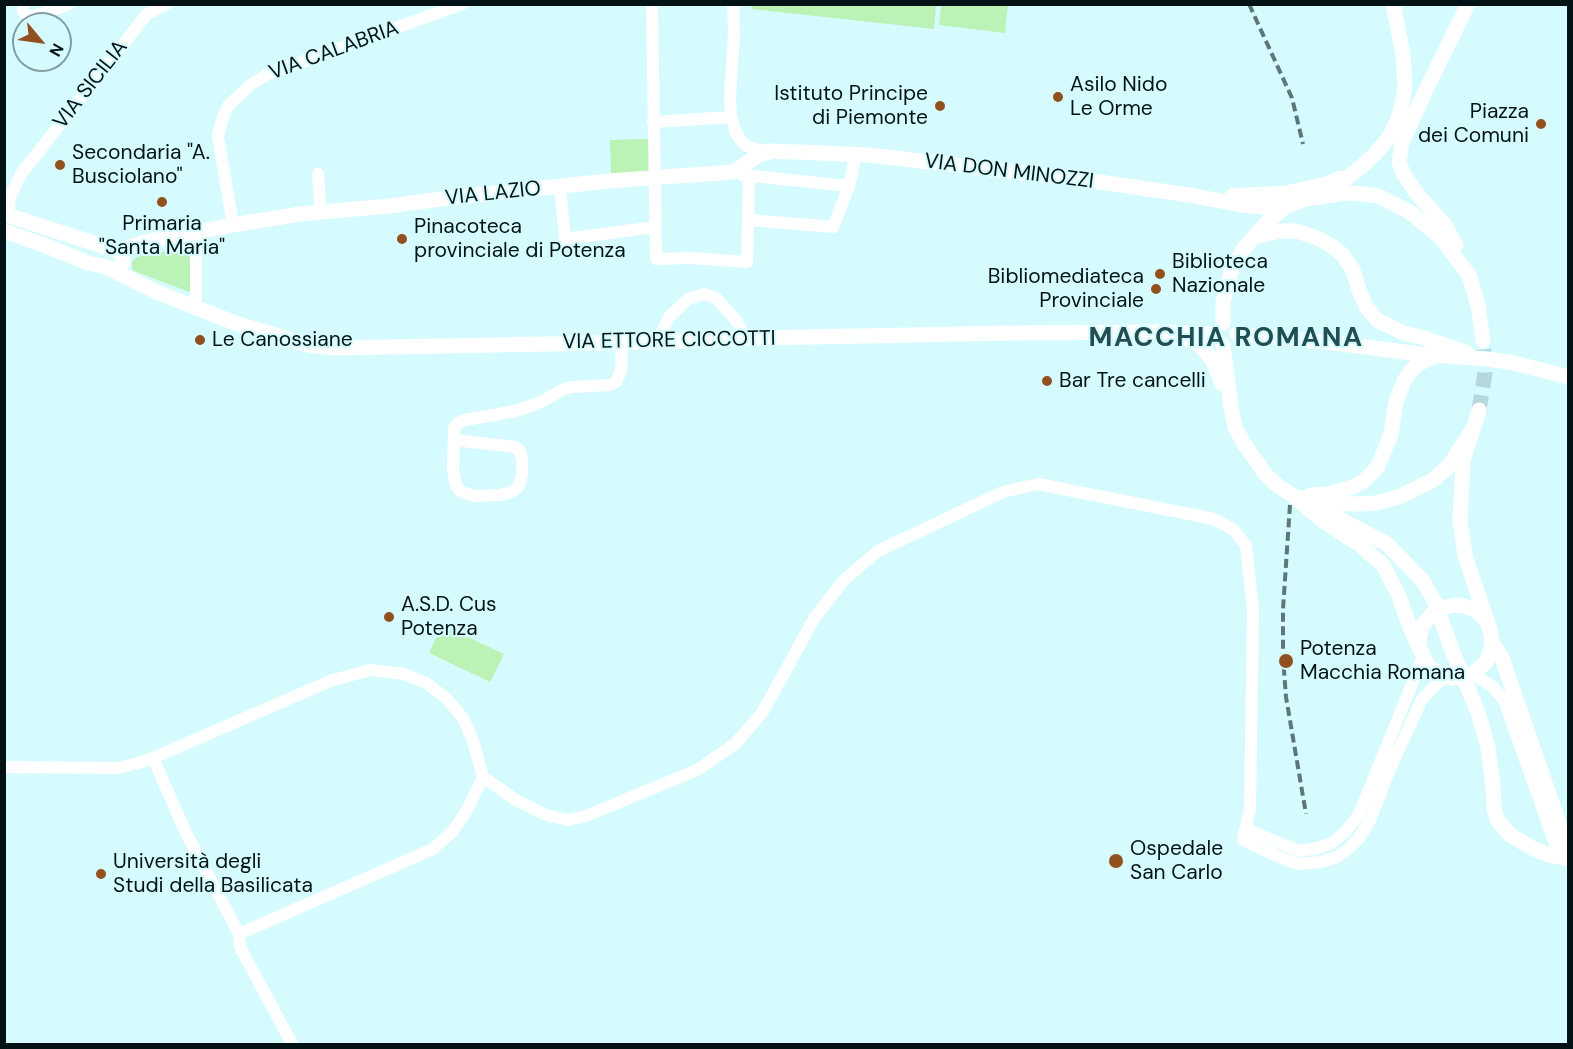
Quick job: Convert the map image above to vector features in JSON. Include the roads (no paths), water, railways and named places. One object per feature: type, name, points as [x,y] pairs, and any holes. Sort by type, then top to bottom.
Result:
[{"type":"main road","points":[[1393,4],[1403,54],[1405,87],[1401,110],[1395,126],[1386,141],[1350,175],[1305,199],[1286,199],[1245,247],[1231,272],[1223,302],[1220,334],[1235,427],[1243,442],[1266,475],[1277,485],[1383,564],[1398,594],[1421,652],[1432,669],[1452,678],[1472,674],[1486,662],[1489,656],[1491,636],[1465,556],[1460,520],[1463,460],[1479,410]]},
{"type":"main road","points":[[1468,4],[1402,142],[1399,162],[1404,175],[1418,195],[1445,225],[1459,250],[1478,305],[1483,341]]},
{"type":"main road","name":"VIA LAZIO","points":[[114,260],[134,245],[300,214],[609,181],[741,174],[759,155],[772,151],[829,154]]},
{"type":"main road","name":"VIA DON MINOZZI","points":[[829,154],[856,154],[1084,180],[1242,205],[1263,207],[1286,199]]},
{"type":"main road","points":[[1326,189],[1378,196],[1410,212],[1442,238],[1469,275]]},
{"type":"main road","points":[[6,214],[114,260]]},
{"type":"main road","points":[[4,231],[41,243],[88,263],[114,260]]},
{"type":"main road","points":[[1254,237],[1279,231],[1297,231],[1317,238],[1343,255],[1353,270],[1367,308],[1377,320],[1403,333],[1488,359]]},
{"type":"main road","name":"VIA ETTORE CICCOTTI","points":[[114,260],[136,282],[196,307],[255,330],[308,345],[334,348],[1161,332],[1220,334]]},
{"type":"main road","points":[[1220,334],[1233,325],[1237,334],[1488,359],[1569,377]]},
{"type":"main road","points":[[1161,332],[1191,340],[1202,347],[1213,361],[1231,407]]},
{"type":"main road","points":[[1293,496],[1328,494],[1353,487],[1364,481],[1378,466],[1387,446],[1396,402],[1404,381],[1418,364],[1438,355]]},
{"type":"main road","points":[[1293,496],[1327,503],[1355,504],[1399,497],[1433,480],[1449,466],[1474,427]]},
{"type":"main road","points":[[1293,496],[1342,519],[1387,544],[1422,580],[1435,602],[1453,653],[1478,712],[1488,748],[1494,809],[1498,820],[1510,835],[1534,849],[1549,855],[1568,854],[1563,832],[1502,658],[1482,616],[1464,606],[1447,606],[1434,612],[1420,632],[1421,652]]},
{"type":"street","points":[[23,4],[23,11],[27,16],[35,16],[69,4]]},
{"type":"street","name":"VIA SICILIA","points":[[21,174],[147,14],[167,4]]},
{"type":"street","name":"VIA CALABRIA","points":[[233,225],[218,136],[228,106],[250,85],[268,74],[462,4]]},
{"type":"street","points":[[652,4],[656,259],[692,258],[747,262],[748,220],[741,174],[849,186]]},
{"type":"street","points":[[733,4],[731,117],[736,133],[742,142],[754,149],[772,151]]},
{"type":"street","points":[[653,122],[731,117]]},
{"type":"street","points":[[748,220],[833,226],[849,186],[856,154]]},
{"type":"street","points":[[4,187],[21,174]]},
{"type":"street","points":[[6,214],[10,197],[21,174]]},
{"type":"street","points":[[318,174],[321,213]]},
{"type":"street","points":[[560,187],[564,239],[656,227]]},
{"type":"street","points":[[196,233],[196,307]]},
{"type":"street","points":[[657,342],[669,317],[688,299],[704,294],[716,298],[736,320],[746,339]]},
{"type":"street","points":[[454,440],[515,447],[522,460],[522,476],[519,486],[512,492],[475,496],[461,492],[456,486],[453,469],[454,428],[465,420],[516,411],[541,402],[564,389],[610,385],[616,382],[621,371],[622,343]]},
{"type":"street","points":[[4,767],[118,768],[153,758],[330,681],[370,670],[404,674],[426,683],[447,699],[463,718],[473,741],[483,777],[516,800],[546,815],[568,820],[586,816],[698,770],[735,744],[762,713],[815,617],[844,580],[878,551],[1003,492],[1038,484],[1214,519],[1234,530],[1246,546],[1253,609],[1250,800],[1245,834]]},
{"type":"street","points":[[1245,834],[1299,851],[1332,843],[1345,832],[1358,816],[1421,652]]},
{"type":"street","points":[[1472,674],[1492,686],[1504,700],[1556,847],[1560,854],[1568,854]]},
{"type":"street","points":[[1245,834],[1286,860],[1299,864],[1321,862],[1337,857],[1348,849],[1370,820],[1392,764],[1422,699],[1445,676]]},
{"type":"street","points":[[153,758],[185,831],[239,934],[240,947],[292,1044]]},
{"type":"street","points":[[239,934],[433,849],[453,831],[467,810],[483,777]]},
{"type":"tunnel","points":[[1479,410],[1485,373],[1483,341]]},
{"type":"railway","points":[[1249,4],[1292,98],[1303,144]]},
{"type":"railway","points":[[1290,505],[1283,609],[1283,657],[1286,697],[1306,814]]},
{"type":"place","name":"Asilo Nido Le Orme","points":[[1058,97]]},
{"type":"place","name":"Istituto Principe di Piemonte","points":[[940,106]]},
{"type":"place","name":"Piazza dei Comuni","points":[[1541,124]]},
{"type":"place","name":"Secondaria \"A. Busciolano\"","points":[[60,165]]},
{"type":"place","name":"Primaria \"Santa Maria\"","points":[[162,202]]},
{"type":"place","name":"Pinacoteca provinciale di Potenza","points":[[402,239]]},
{"type":"place","name":"Biblioteca Nazionale","points":[[1160,274]]},
{"type":"place","name":"Bibliomediateca Provinciale","points":[[1156,289]]},
{"type":"place","name":"Le Canossiane","points":[[200,340]]},
{"type":"place","name":"Bar Tre cancelli","points":[[1047,381]]},
{"type":"place","name":"A.S.D. Cus Potenza","points":[[389,617]]},
{"type":"place","name":"Potenza Macchia Romana","points":[[1286,661]]},
{"type":"place","name":"Ospedale San Carlo","points":[[1116,861]]},
{"type":"place","name":"Università degli Studi della Basilicata","points":[[101,874]]},
{"type":"district","name":"MACCHIA ROMANA","points":[[1226,339]]}]
